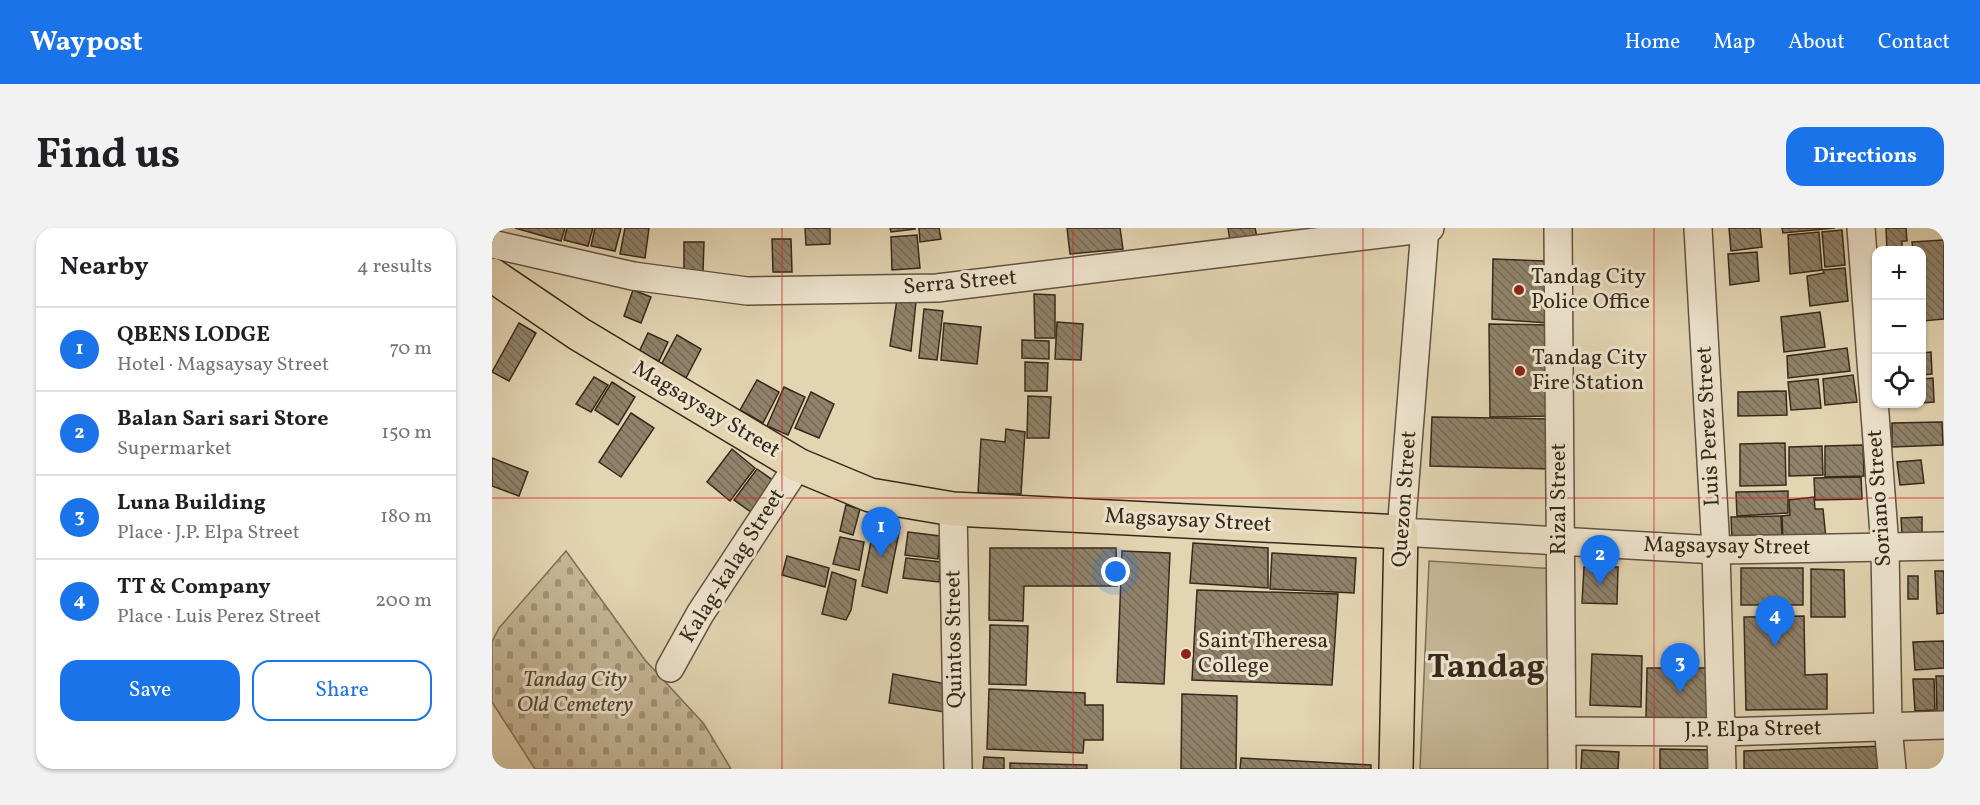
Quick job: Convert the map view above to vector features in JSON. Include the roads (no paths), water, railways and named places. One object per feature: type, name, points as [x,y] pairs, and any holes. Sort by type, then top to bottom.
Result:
[{"type":"main road","name":"Magsaysay Street","points":[[492,275],[579,334],[798,465],[870,495],[953,509],[1401,532]]},
{"type":"main road","name":"Quezon Street","points":[[1396,769],[1401,532]]},
{"type":"street","name":"Serra Street","points":[[492,244],[633,276],[759,291],[938,288],[1427,228]]},
{"type":"street","name":"Quezon Street","points":[[1401,532],[1427,228]]},
{"type":"street","name":"Rizal Street","points":[[1558,228],[1562,769]]},
{"type":"street","name":"Luis Perez Street","points":[[1698,228],[1716,550],[1722,769]]},
{"type":"street","name":"Soriano Street","points":[[1860,228],[1885,547],[1888,726],[1892,769]]},
{"type":"street","name":"Kalag-kalag Street","points":[[669,668],[706,604],[798,465]]},
{"type":"street","name":"Quintos Street","points":[[953,509],[958,769]]},
{"type":"street","name":"Magsaysay Street","points":[[1401,532],[1559,543],[1716,550],[1944,546]]},
{"type":"street","name":"J.P. Elpa Street","points":[[1562,731],[1721,732],[1944,725]]},
{"type":"place","name":"Tandag City Police Office","points":[[1519,290]]},
{"type":"place","name":"Tandag City Fire Station","points":[[1520,371]]},
{"type":"place","name":"QBENS LODGE","points":[[881,557]]},
{"type":"place","name":"Balan Sari sari Store","points":[[1600,585]]},
{"type":"place","name":"TT & Company","points":[[1775,646]]},
{"type":"place","name":"Saint Theresa College","points":[[1186,654]]},
{"type":"place","name":"Luna Building","points":[[1680,693]]},
{"type":"district","name":"Tandag","points":[[1486,668]]},
{"type":"park label","name":"Tandag City Old Cemetery","points":[[575,692]]}]
